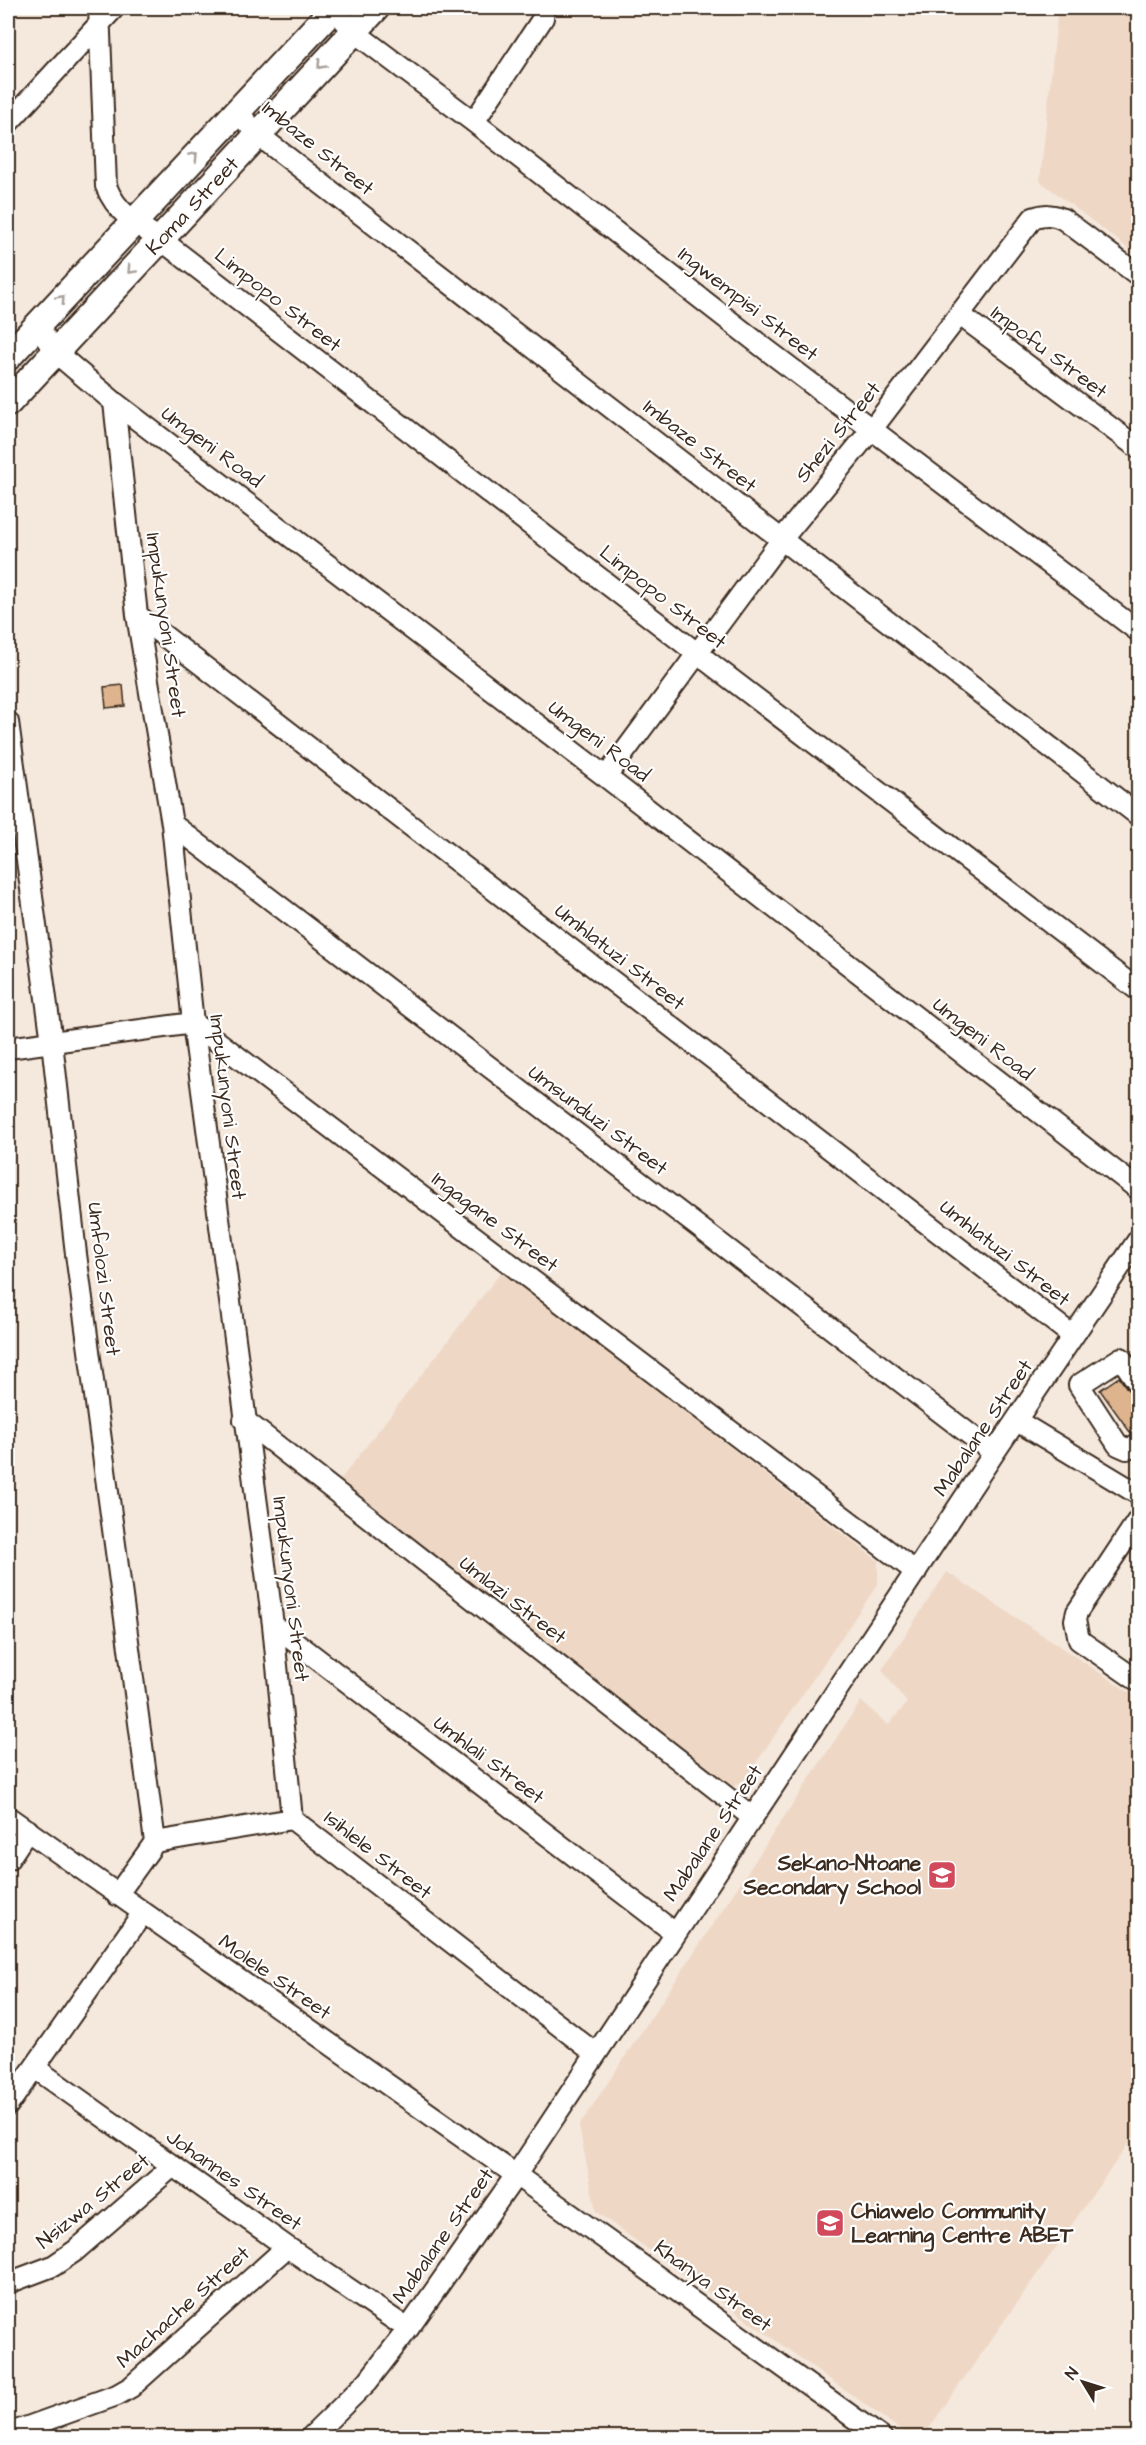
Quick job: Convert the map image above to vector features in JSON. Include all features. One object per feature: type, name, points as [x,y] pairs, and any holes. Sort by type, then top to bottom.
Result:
[{"type":"main road","name":"Koma Street","points":[[8,357],[334,8]]},
{"type":"main road","name":"Koma Street","points":[[8,403],[376,8]]},
{"type":"street","points":[[8,123],[99,15],[114,8]]},
{"type":"street","name":"Ingwempisi Street","points":[[334,8],[353,31],[1138,631]]},
{"type":"street","points":[[474,122],[543,18],[544,8]]},
{"type":"street","name":"Limpopo Street","points":[[99,15],[106,186],[118,208],[133,222],[160,239],[1138,990]]},
{"type":"street","name":"Imbaze Street","points":[[237,111],[257,134],[1138,814]]},
{"type":"street","name":"Shezi Street","points":[[606,777],[782,539],[872,429],[1033,218],[1045,214],[1055,215],[1072,224],[1138,275]]},
{"type":"street","name":"Impofu Street","points":[[960,315],[1138,448]]},
{"type":"street","name":"Umgeni Road","points":[[37,325],[55,352],[114,402],[606,777],[1138,1189]]},
{"type":"street","name":"Impukunyoni Street","points":[[114,402],[137,615],[172,824],[193,1023],[273,1625],[292,1819]]},
{"type":"street","name":"Umhlatuzi Street","points":[[137,615],[1073,1336]]},
{"type":"street","name":"Umfolozi Street","points":[[8,722],[52,1042],[76,1254],[155,1842]]},
{"type":"street","name":"Umsunduzi Street","points":[[172,824],[994,1454]]},
{"type":"street","points":[[8,1048],[193,1023]]},
{"type":"street","name":"Ingagane Street","points":[[193,1023],[916,1572]]},
{"type":"street","name":"Mabalane Street","points":[[310,2438],[368,2381],[408,2329],[516,2175],[1138,1240]]},
{"type":"street","points":[[1138,1383],[1121,1358],[1079,1385],[1118,1444],[1127,1449],[1138,1446]]},
{"type":"street","name":"Umlazi Street","points":[[244,1420],[752,1817]]},
{"type":"street","points":[[1017,1421],[1138,1494]]},
{"type":"street","points":[[1138,1520],[1077,1611],[1075,1620],[1076,1633],[1080,1640],[1138,1681]]},
{"type":"street","name":"Umhlali Street","points":[[273,1625],[675,1933]]},
{"type":"street","name":"Molele Street","points":[[8,1817],[142,1914],[516,2175]]},
{"type":"street","name":"Isihlele Street","points":[[155,1842],[292,1819],[596,2054]]},
{"type":"street","points":[[8,1860],[28,1830]]},
{"type":"street","points":[[117,1896],[155,1842]]},
{"type":"street","points":[[8,2105],[142,1914]]},
{"type":"street","name":"Johannes Street","points":[[35,2068],[287,2247],[408,2329]]},
{"type":"street","name":"Nsizwa Street","points":[[8,2283],[53,2266],[75,2251],[174,2166]]},
{"type":"street","name":"Khanya Street","points":[[516,2175],[882,2438]]},
{"type":"street","name":"Machache Street","points":[[8,2434],[117,2395],[130,2387],[287,2247]]},
{"type":"shaded area","points":[[1058,8],[1138,10],[1138,256],[1040,181]]},
{"type":"shaded area","points":[[502,1271],[878,1561],[878,1584],[745,1779],[733,1787],[340,1480]]},
{"type":"shaded area","name":"Sekano-Ntoane Secondary School","points":[[947,1572],[1138,1698],[1138,2130],[923,2437],[912,2438],[596,2212],[579,2126],[861,1701],[888,1725],[907,1703],[882,1670]]},
{"type":"building","points":[[123,685],[125,706],[106,708],[104,687]]},
{"type":"building","points":[[1119,1377],[1128,1390],[1138,1395],[1138,1434],[1132,1435],[1100,1390]]},
{"type":"place","name":"Sekano-Ntoane Secondary School","points":[[942,1875]]},
{"type":"place","name":"Chiawelo Community Learning Centre ABET","points":[[830,2223]]}]
